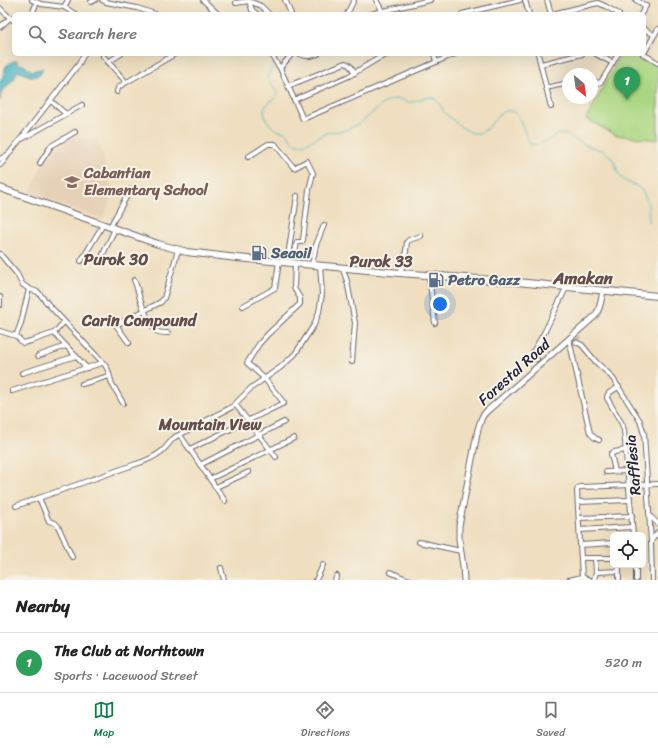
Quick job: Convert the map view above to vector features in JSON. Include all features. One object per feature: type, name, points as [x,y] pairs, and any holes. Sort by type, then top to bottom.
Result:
[{"type":"main road","points":[[0,188],[178,250],[217,256],[295,264],[342,267],[400,274],[567,286],[658,296]]},
{"type":"street","points":[[32,0],[46,5],[64,7],[72,12]]},
{"type":"street","points":[[64,7],[68,0]]},
{"type":"street","points":[[102,0],[149,12]]},
{"type":"street","points":[[203,0],[216,12]]},
{"type":"street","points":[[285,0],[290,12]]},
{"type":"street","points":[[348,12],[354,0]]},
{"type":"street","points":[[376,0],[383,12]]},
{"type":"street","points":[[388,12],[430,0]]},
{"type":"street","points":[[471,12],[489,8],[503,2],[520,0]]},
{"type":"street","points":[[525,0],[528,12]]},
{"type":"street","points":[[547,0],[550,12]]},
{"type":"street","points":[[636,0],[646,6],[642,12]]},
{"type":"street","points":[[249,1],[252,10],[254,12]]},
{"type":"street","points":[[236,3],[249,1],[261,6],[266,12]]},
{"type":"street","points":[[33,12],[37,2]]},
{"type":"street","points":[[560,12],[598,3],[616,12]]},
{"type":"street","points":[[0,8],[10,18],[0,27]]},
{"type":"street","points":[[489,8],[490,12]]},
{"type":"street","points":[[646,50],[658,29]]},
{"type":"street","points":[[646,30],[654,36]]},
{"type":"street","points":[[646,54],[658,63]]},
{"type":"street","points":[[0,165],[4,162],[51,101],[79,64],[83,56]]},
{"type":"street","points":[[103,56],[126,82]]},
{"type":"street","points":[[108,62],[118,56]]},
{"type":"street","points":[[117,92],[118,88],[126,82],[172,56]]},
{"type":"street","points":[[273,56],[280,68],[303,119],[450,56]]},
{"type":"street","points":[[280,68],[290,56]]},
{"type":"street","points":[[294,100],[355,73],[384,56]]},
{"type":"street","points":[[434,56],[436,62]]},
{"type":"street","points":[[539,56],[551,107]]},
{"type":"street","points":[[541,64],[574,56]]},
{"type":"street","points":[[600,56],[613,63]]},
{"type":"street","points":[[598,83],[601,82],[617,56]]},
{"type":"street","points":[[288,86],[345,63],[351,66],[355,73]]},
{"type":"street","points":[[546,88],[562,84]]},
{"type":"street","points":[[51,101],[66,114]]},
{"type":"street","points":[[19,141],[82,105]]},
{"type":"street","points":[[40,163],[51,146],[75,132]]},
{"type":"street","points":[[248,157],[268,144],[275,144],[294,168],[307,161],[312,173],[303,240],[302,242],[297,242],[295,252],[289,252]]},
{"type":"street","points":[[0,159],[8,155]]},
{"type":"street","points":[[103,254],[112,228],[130,190]]},
{"type":"street","points":[[287,263],[297,196]]},
{"type":"street","points":[[81,260],[103,225]]},
{"type":"street","points":[[312,265],[316,245],[324,225]]},
{"type":"street","points":[[400,274],[405,259],[406,242],[421,236]]},
{"type":"street","points":[[129,342],[116,325],[161,302],[164,298],[178,250]]},
{"type":"street","points":[[0,254],[17,274],[22,284],[38,292],[106,367],[123,403]]},
{"type":"street","points":[[243,306],[275,288],[279,262]]},
{"type":"street","points":[[190,449],[284,404],[264,378],[247,363],[256,348],[264,339],[300,304],[300,298],[294,288],[295,264]]},
{"type":"street","points":[[16,506],[147,460],[161,452],[172,440],[235,404],[251,388],[281,367],[295,354],[317,319],[322,294],[320,265]]},
{"type":"street","points":[[342,267],[347,280],[355,323],[352,362]]},
{"type":"street","points":[[429,276],[435,323]]},
{"type":"street","points":[[134,280],[144,311],[156,330],[158,332],[168,333]]},
{"type":"street","points":[[537,359],[533,352],[567,286]]},
{"type":"street","points":[[16,336],[21,323],[29,288]]},
{"type":"street","name":"Forestal Road","points":[[464,580],[459,526],[478,430],[482,417],[486,412],[575,338],[598,311],[602,291]]},
{"type":"street","points":[[0,297],[0,305]]},
{"type":"street","points":[[0,331],[16,336],[23,343],[54,333],[64,322]]},
{"type":"street","points":[[54,333],[87,368]]},
{"type":"street","points":[[575,338],[590,433],[595,438],[600,440]]},
{"type":"street","name":"Rafflesia","points":[[575,338],[596,362],[609,374],[619,387],[637,416],[643,429],[651,542],[652,580]]},
{"type":"street","points":[[38,356],[66,346]]},
{"type":"street","points":[[22,373],[76,356]]},
{"type":"street","points":[[12,391],[102,363]]},
{"type":"street","points":[[82,384],[109,376]]},
{"type":"street","points":[[619,387],[609,393],[607,398],[624,427],[633,532]]},
{"type":"street","points":[[235,404],[276,457]]},
{"type":"street","points":[[200,465],[284,422]]},
{"type":"street","points":[[180,435],[225,501]]},
{"type":"street","points":[[210,479],[294,438]]},
{"type":"street","points":[[615,472],[611,454],[626,450]]},
{"type":"street","points":[[606,472],[628,471]]},
{"type":"street","points":[[216,487],[249,472]]},
{"type":"street","points":[[582,577],[577,490],[579,488],[658,484]]},
{"type":"street","points":[[39,498],[49,521],[58,526],[72,557]]},
{"type":"street","points":[[578,502],[630,500]]},
{"type":"street","points":[[649,515],[658,524]]},
{"type":"street","points":[[579,518],[632,516]]},
{"type":"street","points":[[580,530],[632,527]]},
{"type":"street","points":[[651,542],[658,532]]},
{"type":"street","points":[[419,542],[461,551]]},
{"type":"street","points":[[580,545],[610,543]]},
{"type":"street","points":[[581,558],[610,558]]},
{"type":"street","points":[[594,580],[596,572],[595,558]]},
{"type":"street","points":[[316,580],[324,565]]},
{"type":"street","points":[[221,568],[224,580]]},
{"type":"street","points":[[636,568],[636,580]]},
{"type":"street","points":[[596,572],[619,571],[619,580]]},
{"type":"street","points":[[390,572],[398,578],[410,580]]},
{"type":"street","points":[[569,580],[582,577],[590,580]]},
{"type":"shaded area","name":"Cabantian Elementary School","points":[[66,138],[97,140],[104,158],[106,175],[113,190],[103,219],[30,194],[41,167]]},
{"type":"green space","points":[[620,56],[642,56],[658,65],[658,140],[616,135],[586,119],[594,104],[598,104],[598,97]]},
{"type":"water","points":[[13,61],[18,61],[19,65],[22,64],[32,71],[43,68],[40,75],[33,77],[17,71],[14,79],[1,93],[0,101],[0,80],[6,66]]},
{"type":"waterway","points":[[315,0],[320,2]]},
{"type":"waterway","points":[[275,66],[270,71],[268,79],[275,89],[277,97],[266,106],[264,113],[269,123],[276,130],[285,132],[292,141],[298,144],[306,143],[326,133],[350,128],[363,121],[385,103],[395,99],[410,102],[428,97],[433,98],[437,101],[446,114],[463,128],[473,133],[479,133],[485,130],[503,112],[513,112],[519,118],[530,144],[540,144],[556,135],[564,134],[583,144],[608,153],[614,161],[619,175],[627,182],[637,186],[644,193],[649,212],[648,222]]},
{"type":"place","name":"The Club at Northtown","points":[[627,100]]},
{"type":"place","name":"Cabantian Elementary School","points":[[72,182]]},
{"type":"place","name":"Seaoil","points":[[259,253]]},
{"type":"place","name":"Petro Gazz","points":[[436,280]]},
{"type":"district","name":"Purok 30","points":[[116,259]]},
{"type":"district","name":"Purok 33","points":[[381,261]]},
{"type":"district","name":"Amakan","points":[[583,278]]},
{"type":"district","name":"Carin Compound","points":[[139,320]]},
{"type":"district","name":"Mountain View","points":[[210,424]]}]
